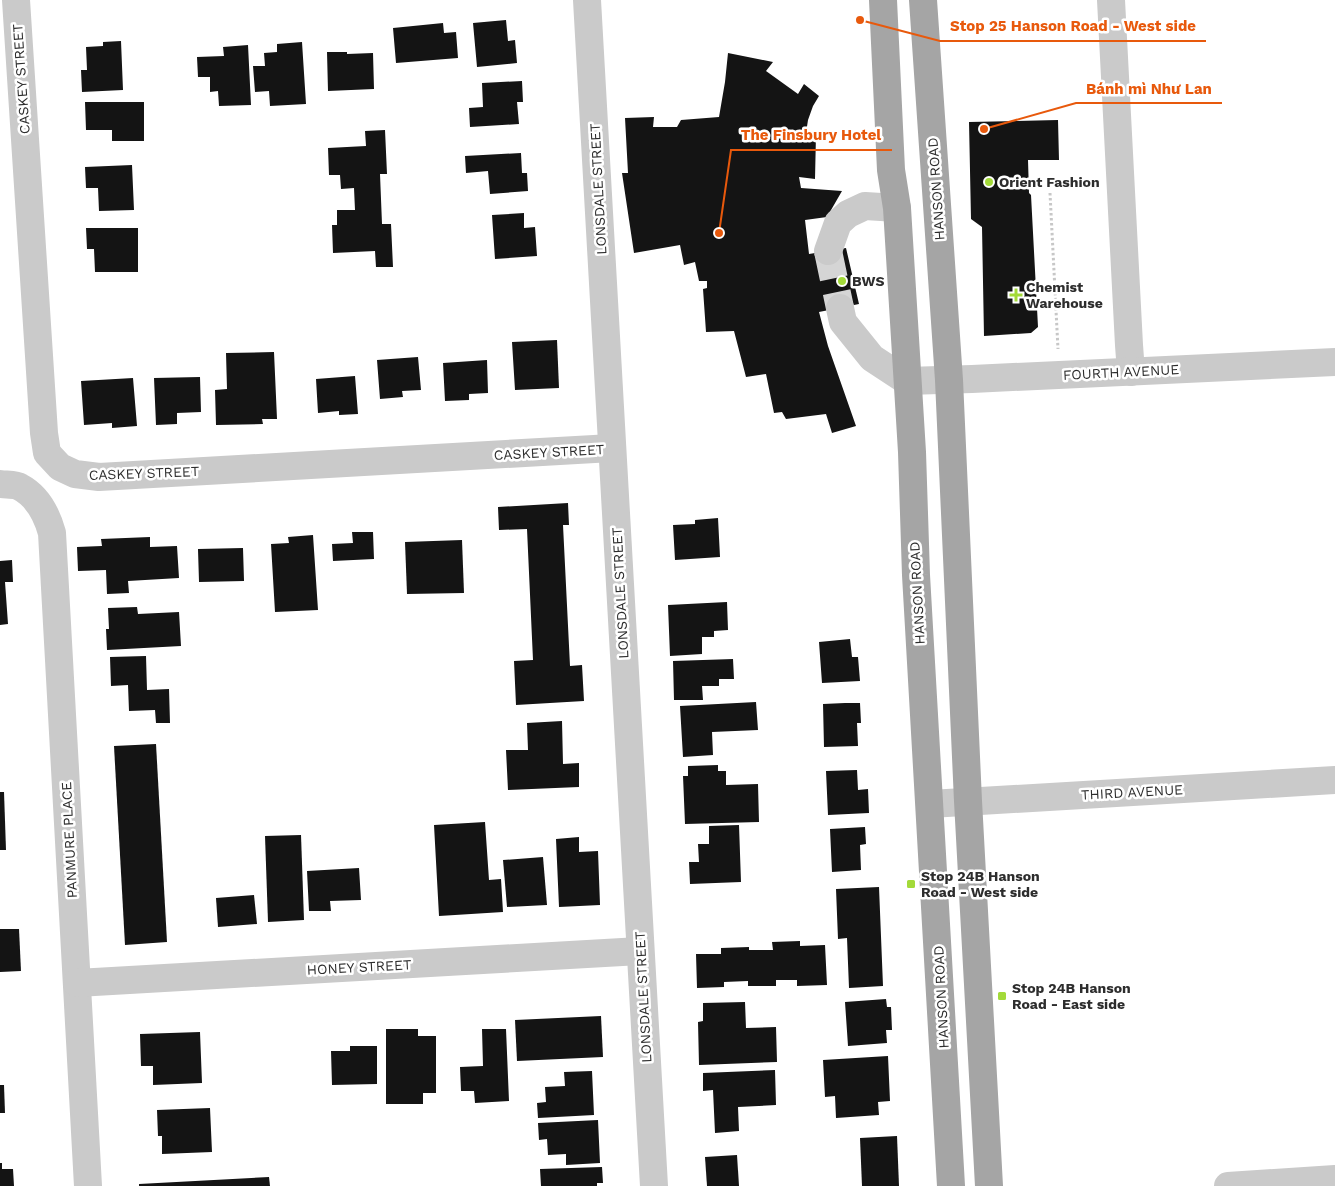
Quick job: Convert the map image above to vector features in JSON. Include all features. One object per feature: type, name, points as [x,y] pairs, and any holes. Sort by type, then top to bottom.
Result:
[{"type":"main road","name":"HANSON ROAD","points":[[883,0],[891,170],[897,208],[912,452],[916,574],[952,1186]]},
{"type":"main road","name":"HANSON ROAD","points":[[923,0],[949,380],[968,801],[989,1186]]},
{"type":"street","name":"CASKEY STREET","points":[[16,0],[44,433],[47,452],[60,467],[74,474],[99,477],[612,448]]},
{"type":"street","name":"LONSDALE STREET","points":[[587,0],[654,1186]]},
{"type":"street","points":[[1112,0],[1128,345],[1131,372]]},
{"type":"street","points":[[828,251],[838,223],[848,214],[865,206],[897,208]]},
{"type":"street","points":[[840,308],[843,322],[872,358],[907,381]]},
{"type":"street","name":"FOURTH AVENUE","points":[[907,381],[1335,362]]},
{"type":"street","name":"PANMURE PLACE","points":[[0,484],[19,486],[35,499],[49,521],[52,533],[88,1186]]},
{"type":"street","name":"THIRD AVENUE","points":[[930,804],[1335,780]]},
{"type":"street","name":"HONEY STREET","points":[[77,982],[640,951]]},
{"type":"street","points":[[1228,1186],[1335,1179]]},
{"type":"path","points":[[1050,193],[1058,349]]},
{"type":"building","points":[[506,20],[508,41],[515,40],[517,63],[477,67],[473,23]]},
{"type":"building","points":[[443,23],[444,33],[456,32],[458,58],[396,63],[393,28]]},
{"type":"building","points":[[121,41],[123,90],[82,92],[81,70],[87,70],[86,47],[103,46],[103,42]]},
{"type":"building","points":[[302,42],[306,104],[270,106],[269,91],[255,92],[253,66],[265,66],[264,53],[277,52],[277,44]]},
{"type":"building","points":[[248,45],[251,105],[219,106],[218,91],[210,92],[210,77],[198,77],[197,57],[224,56],[223,47]]},
{"type":"building","points":[[327,52],[347,52],[347,54],[373,53],[374,89],[328,91]]},
{"type":"building","points":[[728,53],[773,62],[766,71],[798,94],[804,84],[819,96],[808,120],[806,133],[816,134],[815,179],[799,177],[801,188],[842,191],[827,217],[805,220],[809,254],[846,248],[859,304],[819,312],[828,346],[856,426],[832,433],[826,414],[786,419],[782,412],[774,413],[766,374],[746,377],[734,331],[706,332],[703,289],[707,288],[707,281],[699,281],[695,262],[684,265],[680,245],[634,253],[622,173],[628,173],[625,118],[654,117],[653,127],[677,127],[681,120],[719,117]]},
{"type":"building","points":[[522,81],[523,102],[517,102],[519,124],[470,127],[469,108],[483,107],[482,83]]},
{"type":"building","points":[[85,102],[144,102],[144,141],[112,141],[112,130],[86,130]]},
{"type":"building","points":[[1058,120],[1059,160],[1028,160],[1038,327],[1031,333],[984,336],[982,227],[971,219],[969,122]]},
{"type":"building","points":[[385,130],[387,174],[380,174],[382,224],[391,224],[393,267],[376,267],[375,251],[333,253],[332,225],[337,225],[337,210],[355,210],[354,188],[341,189],[340,175],[329,175],[328,148],[366,146],[365,131]]},
{"type":"building","points":[[521,153],[522,173],[527,173],[528,191],[490,194],[488,171],[466,173],[465,156]]},
{"type":"building","points":[[132,165],[134,210],[99,211],[98,188],[86,188],[85,167]]},
{"type":"building","points":[[524,213],[524,228],[535,227],[537,256],[495,259],[492,215]]},
{"type":"building","points":[[86,228],[138,228],[138,272],[95,272],[94,249],[87,249]]},
{"type":"building","points":[[557,340],[559,388],[515,390],[512,342]]},
{"type":"building","points":[[274,352],[277,419],[262,419],[263,424],[216,425],[215,390],[227,389],[226,353]]},
{"type":"building","points":[[418,357],[421,390],[402,391],[403,397],[380,399],[377,360]]},
{"type":"building","points":[[487,360],[488,393],[469,394],[469,400],[445,401],[443,363]]},
{"type":"building","points":[[355,376],[358,414],[339,415],[339,411],[318,413],[316,379]]},
{"type":"building","points":[[200,377],[201,412],[177,413],[177,424],[156,425],[154,378]]},
{"type":"building","points":[[133,378],[137,426],[112,428],[112,423],[84,425],[81,381]]},
{"type":"building","points":[[568,503],[569,525],[563,525],[570,666],[582,665],[584,701],[516,705],[514,661],[533,660],[527,529],[499,530],[498,507]]},
{"type":"building","points":[[718,518],[720,557],[675,560],[673,525],[695,524],[695,520]]},
{"type":"building","points":[[352,532],[373,532],[374,559],[333,561],[332,544],[353,543]]},
{"type":"building","points":[[313,535],[318,610],[275,612],[271,544],[289,543],[288,537]]},
{"type":"building","points":[[150,537],[150,547],[177,546],[179,578],[128,581],[129,593],[107,594],[106,570],[78,571],[77,547],[102,546],[101,539]]},
{"type":"building","points":[[462,540],[464,593],[407,594],[405,542]]},
{"type":"building","points":[[243,548],[244,581],[199,582],[198,549]]},
{"type":"building","points":[[12,560],[13,582],[5,582],[8,624],[0,625],[0,561]]},
{"type":"building","points":[[727,602],[728,630],[714,631],[714,637],[702,637],[702,654],[670,656],[668,605]]},
{"type":"building","points":[[137,607],[138,614],[179,612],[181,646],[107,650],[108,608]]},
{"type":"building","points":[[850,639],[852,657],[858,657],[860,681],[822,683],[819,642]]},
{"type":"building","points":[[146,656],[147,690],[169,689],[170,723],[156,723],[155,710],[129,711],[128,685],[111,686],[110,657]]},
{"type":"building","points":[[733,659],[734,679],[719,679],[719,686],[702,686],[703,700],[674,700],[673,661]]},
{"type":"building","points":[[756,702],[758,730],[712,732],[713,755],[683,757],[680,706]]},
{"type":"building","points":[[860,703],[861,723],[857,723],[858,746],[824,747],[823,704]]},
{"type":"building","points":[[562,721],[563,764],[579,763],[579,787],[508,790],[506,750],[528,750],[527,723]]},
{"type":"building","points":[[156,744],[167,942],[125,945],[114,746]]},
{"type":"building","points":[[718,765],[718,771],[726,771],[726,785],[758,784],[759,822],[685,824],[683,776],[688,776],[688,766]]},
{"type":"building","points":[[857,770],[858,790],[868,789],[869,813],[828,815],[826,771]]},
{"type":"building","points":[[0,792],[4,792],[6,850],[0,850]]},
{"type":"building","points":[[485,822],[489,880],[501,879],[503,912],[439,916],[434,825]]},
{"type":"building","points":[[739,825],[741,882],[690,884],[689,862],[699,862],[698,844],[709,844],[709,826]]},
{"type":"building","points":[[865,827],[866,844],[860,845],[861,870],[832,872],[830,829]]},
{"type":"building","points":[[301,835],[304,920],[268,922],[265,836]]},
{"type":"building","points":[[579,837],[579,852],[598,851],[600,905],[559,907],[556,839]]},
{"type":"building","points":[[543,857],[547,905],[507,907],[503,860]]},
{"type":"building","points":[[359,868],[361,900],[330,901],[331,911],[309,911],[307,871]]},
{"type":"building","points":[[879,887],[883,986],[849,988],[847,938],[838,939],[836,889]]},
{"type":"building","points":[[254,895],[257,924],[218,927],[216,898]]},
{"type":"building","points":[[0,929],[19,929],[21,971],[0,972]]},
{"type":"building","points":[[800,941],[800,946],[825,945],[827,985],[797,986],[797,980],[776,980],[776,986],[748,986],[748,981],[724,982],[724,987],[697,988],[696,954],[721,954],[721,948],[749,947],[749,950],[773,950],[772,942]]},
{"type":"building","points":[[886,999],[887,1007],[891,1007],[892,1030],[886,1030],[887,1043],[848,1046],[845,1002]]},
{"type":"building","points":[[745,1002],[746,1028],[776,1027],[777,1062],[699,1065],[698,1022],[703,1021],[703,1003]]},
{"type":"building","points":[[601,1016],[603,1057],[517,1061],[515,1020]]},
{"type":"building","points":[[386,1029],[418,1029],[418,1036],[436,1036],[436,1093],[423,1093],[423,1104],[386,1104]]},
{"type":"building","points":[[482,1029],[506,1029],[509,1101],[475,1103],[474,1091],[461,1091],[460,1067],[483,1066]]},
{"type":"building","points":[[200,1032],[202,1083],[153,1085],[153,1066],[141,1066],[140,1034]]},
{"type":"building","points":[[350,1046],[377,1046],[377,1084],[332,1085],[331,1051],[350,1051]]},
{"type":"building","points":[[888,1056],[890,1101],[878,1102],[879,1115],[836,1118],[835,1096],[825,1097],[823,1060]]},
{"type":"building","points":[[775,1070],[776,1105],[738,1107],[739,1131],[715,1133],[713,1090],[703,1091],[703,1073]]},
{"type":"building","points":[[592,1071],[594,1115],[538,1118],[537,1103],[546,1102],[545,1087],[565,1086],[564,1072]]},
{"type":"building","points":[[0,1085],[4,1085],[5,1113],[0,1113]]},
{"type":"building","points":[[210,1108],[212,1152],[162,1154],[162,1136],[158,1136],[157,1110]]},
{"type":"building","points":[[598,1120],[600,1163],[566,1165],[566,1154],[548,1155],[547,1139],[539,1140],[538,1123]]},
{"type":"building","points":[[897,1136],[899,1186],[862,1186],[860,1138]]},
{"type":"building","points":[[737,1155],[739,1186],[707,1186],[705,1157]]},
{"type":"building","points":[[0,1163],[2,1163],[2,1169],[13,1169],[14,1186],[0,1186]]},
{"type":"building","points":[[602,1167],[603,1183],[597,1183],[597,1186],[541,1186],[540,1169]]},
{"type":"building","points":[[269,1177],[270,1186],[139,1186],[139,1184]]},
{"type":"tunnel","points":[[828,251],[840,308]]},
{"type":"place","name":"Stop 25 Hanson Road - West side","points":[[860,20]]},
{"type":"place","name":"Bánh mì Như Lan","points":[[984,129]]},
{"type":"place","name":"Orient Fashion","points":[[989,182]]},
{"type":"place","name":"The Finsbury Hotel","points":[[719,233]]},
{"type":"place","name":"BWS","points":[[842,281]]},
{"type":"place","name":"Chemist Warehouse","points":[[1016,295]]},
{"type":"place","name":"Stop 24B Hanson Road - West side","points":[[911,884]]},
{"type":"place","name":"Stop 24B Hanson Road - East side","points":[[1002,996]]}]
